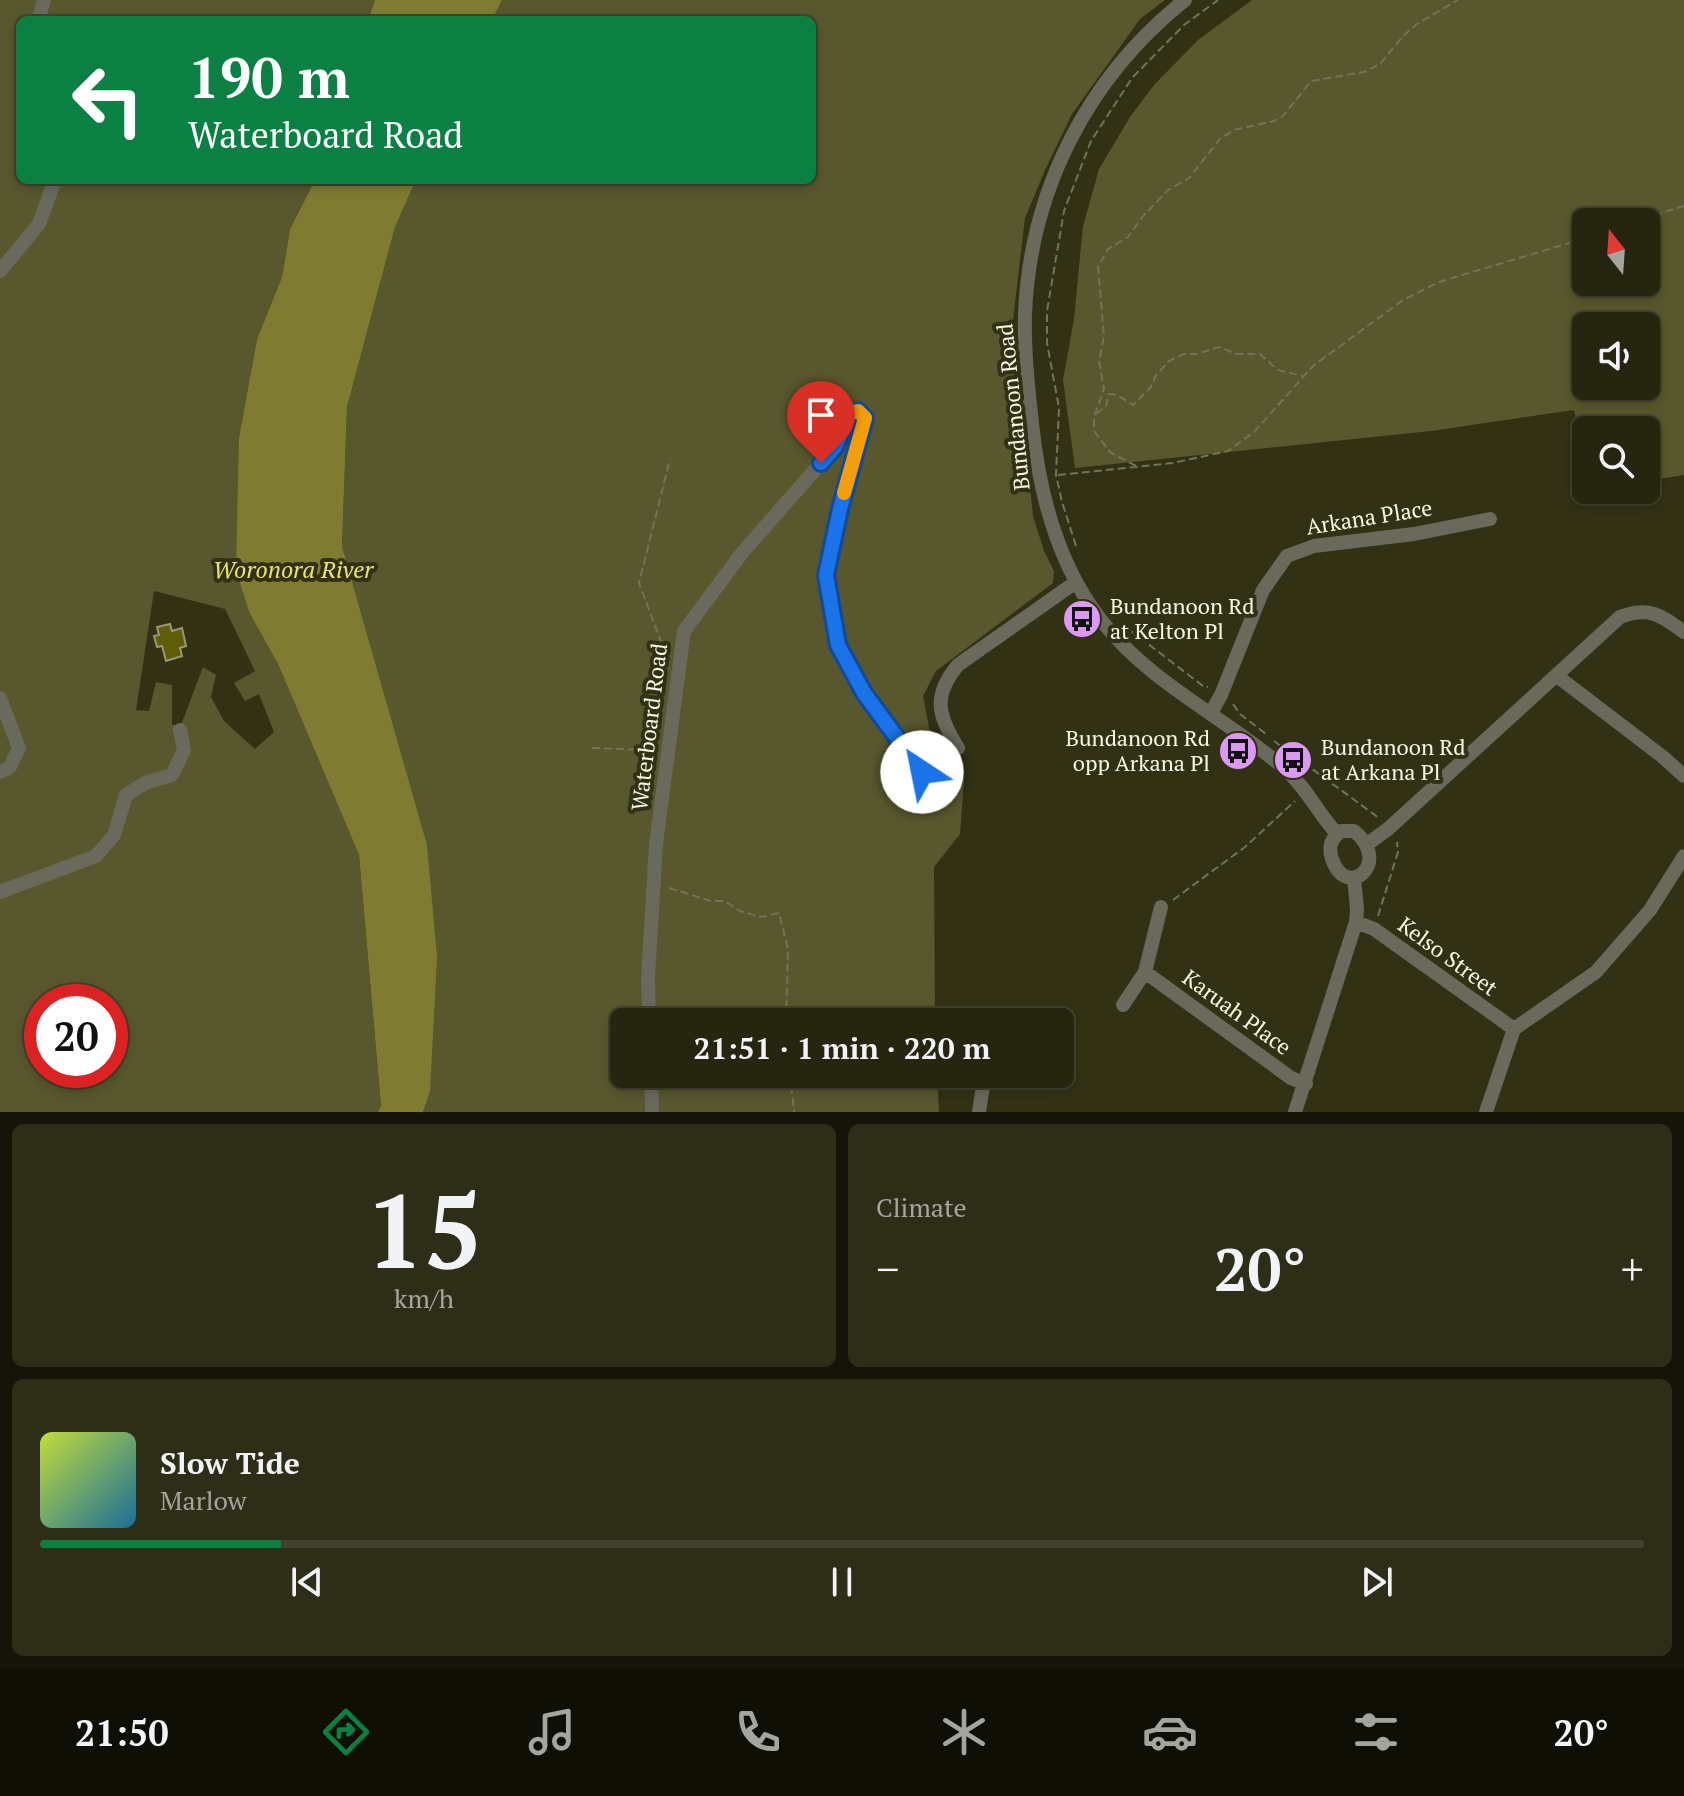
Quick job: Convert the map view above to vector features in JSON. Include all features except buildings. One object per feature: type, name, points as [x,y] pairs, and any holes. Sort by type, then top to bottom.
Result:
[{"type":"street","name":"Bundanoon Road","points":[[1185,0],[1120,62],[1082,116],[1046,196],[1033,253],[1025,315],[1034,444],[1051,523],[1076,582],[1101,620],[1130,653],[1285,769],[1306,791],[1337,834]]},
{"type":"street","points":[[0,271],[39,224],[54,184]]},
{"type":"street","name":"Waterboard Road","points":[[649,1008],[654,888],[684,631],[742,553],[835,447],[849,415],[858,411],[865,418],[826,575],[838,645],[864,693],[922,772],[958,748],[940,714],[945,680],[958,665],[1076,582]]},
{"type":"street","name":"Arkana Place","points":[[1211,713],[1263,590],[1287,556],[1314,546],[1414,534],[1490,519]]},
{"type":"street","points":[[1366,845],[1388,829],[1620,617],[1643,611],[1656,614],[1684,632]]},
{"type":"street","points":[[1557,676],[1684,776]]},
{"type":"street","points":[[0,698],[19,748],[10,767],[0,772]]},
{"type":"street","points":[[0,892],[96,856],[114,835],[126,795],[145,783],[172,775],[184,750],[180,730]]},
{"type":"street","points":[[1354,831],[1366,845],[1370,863],[1366,871],[1354,878],[1344,876],[1334,865],[1330,847],[1337,834],[1354,831]]},
{"type":"street","points":[[1486,1112],[1514,1029],[1596,972],[1650,910],[1684,856]]},
{"type":"street","points":[[1295,1112],[1356,922],[1354,878]]},
{"type":"street","points":[[1123,1005],[1145,972],[1161,907]]},
{"type":"street","name":"Kelso Street","points":[[1356,922],[1374,929],[1514,1029]]},
{"type":"street","name":"Karuah Place","points":[[1145,972],[1291,1078],[1306,1084]]},
{"type":"street","points":[[651,1088],[652,1112]]},
{"type":"street","points":[[979,1112],[983,1088]]},
{"type":"path","points":[[1076,545],[1056,475],[1059,408],[1047,343],[1047,311],[1064,211],[1091,141],[1132,78],[1184,25],[1218,0]]},
{"type":"path","points":[[1136,466],[1110,452],[1094,431],[1095,415],[1104,389],[1099,361],[1104,336],[1098,267],[1108,249],[1128,237],[1168,190],[1189,178],[1220,139],[1234,130],[1283,116],[1311,81],[1364,72],[1380,64],[1417,24],[1458,0]]},
{"type":"path","points":[[1660,213],[1684,206]]},
{"type":"path","points":[[1056,475],[1173,463],[1228,451],[1254,432],[1313,366],[1403,300],[1439,282],[1572,242]]},
{"type":"path","points":[[1095,415],[1106,406],[1109,394],[1117,395],[1133,405],[1151,387],[1156,375],[1169,361],[1211,348],[1219,347],[1237,354],[1260,354],[1278,370],[1304,376]]},
{"type":"path","points":[[666,654],[639,583],[670,459]]},
{"type":"path","points":[[1124,626],[1203,686],[1211,687],[1240,714],[1357,801],[1388,829],[1399,843],[1398,852],[1374,929]]},
{"type":"path","points":[[592,748],[668,751]]},
{"type":"path","points":[[1161,907],[1192,888],[1245,847],[1306,791]]},
{"type":"path","points":[[654,888],[672,888],[711,901],[725,901],[740,911],[761,917],[779,913],[788,949],[786,1008]]},
{"type":"path","points":[[791,1088],[794,1112]]},
{"type":"shaded area","points":[[0,0],[375,0],[369,16],[16,16],[16,184],[313,184],[290,229],[282,277],[257,339],[239,437],[250,614],[278,664],[359,855],[381,1106],[378,1112],[0,1112]],"holes":[[[154,591],[225,609],[255,671],[234,683],[245,701],[259,694],[274,732],[255,749],[224,721],[211,697],[216,675],[203,667],[181,725],[172,725],[172,685],[156,682],[149,711],[136,710]]]},
{"type":"shaded area","points":[[502,0],[1165,0],[1140,19],[1072,114],[1025,218],[1013,320],[1033,516],[1054,571],[1053,583],[936,671],[923,696],[938,775],[964,780],[960,834],[934,867],[935,1008],[610,1008],[610,1088],[938,1088],[939,1112],[423,1112],[430,1092],[342,547],[347,407],[395,227],[414,184],[816,184],[816,16],[494,16]]},
{"type":"shaded area","points":[[1252,0],[1684,0],[1684,475],[1660,479],[1660,416],[1575,416],[1574,410],[1431,431],[1075,468],[1063,380],[1074,319],[1083,226],[1099,169],[1130,117],[1154,85],[1198,40]]},
{"type":"water","points":[[375,0],[502,0],[494,16],[369,16]]},
{"type":"water","name":"Woronora River","points":[[313,184],[414,184],[395,227],[347,407],[342,547],[427,845],[437,957],[430,1092],[423,1112],[378,1112],[381,1106],[359,855],[278,664],[250,614],[236,571],[239,437],[257,339],[282,277],[290,229]]},
{"type":"slow traffic","points":[[844,493],[865,418],[863,413],[853,412]]},
{"type":"place","name":"Bundanoon Rd at Kelton Pl","points":[[1082,619]]},
{"type":"place","name":"Bundanoon Rd opp Arkana Pl","points":[[1238,751]]},
{"type":"place","name":"Bundanoon Rd at Arkana Pl","points":[[1293,760]]},
{"type":"route","points":[[821,463],[835,447],[849,415],[858,411],[863,413],[865,418],[826,575],[838,645],[864,693],[922,772]]}]
